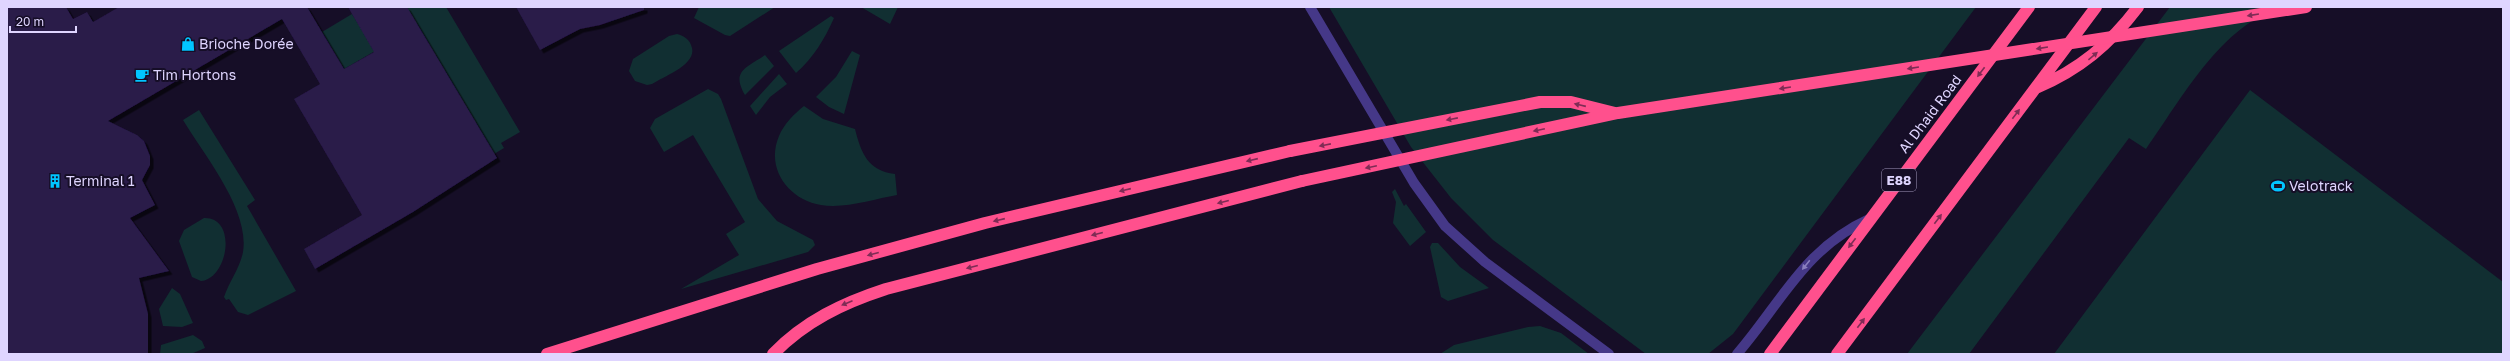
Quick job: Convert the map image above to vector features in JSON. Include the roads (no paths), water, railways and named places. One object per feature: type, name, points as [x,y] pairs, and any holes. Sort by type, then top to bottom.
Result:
[{"type":"highway","name":"Al Dhaid Road","points":[[1770,354],[2029,7]]},
{"type":"highway","points":[[1837,354],[2096,7]]},
{"type":"highway","points":[[2035,89],[2062,77],[2085,62],[2107,44],[2138,7]]},
{"type":"highway","points":[[773,354],[805,326],[829,310],[871,294],[1302,181],[1618,113],[2306,7]]},
{"type":"highway","points":[[547,354],[817,269],[985,223],[1290,152],[1540,102],[1571,102],[1618,113]]},
{"type":"street","points":[[1310,7],[1414,183],[1445,226],[1485,262],[1609,354]]},
{"type":"street","points":[[1737,354],[1810,260],[1839,234],[1871,218]]},
{"type":"place","name":"Brioche Dorée","points":[[188,44]]},
{"type":"place","name":"Tim Hortons","points":[[142,75]]},
{"type":"place","name":"Terminal 1","points":[[55,181]]},
{"type":"place","name":"Velotrack","points":[[2278,186]]}]
